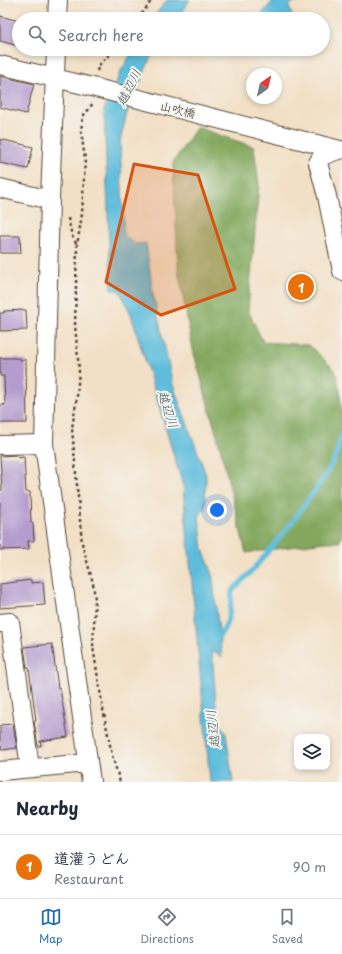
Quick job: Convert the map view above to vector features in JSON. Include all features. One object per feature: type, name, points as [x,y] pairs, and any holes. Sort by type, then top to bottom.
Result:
[{"type":"street","points":[[57,12],[58,0]]},
{"type":"street","points":[[56,56],[50,200],[44,444],[91,782]]},
{"type":"street","name":"山吹橋","points":[[0,65],[55,78],[90,81],[273,133],[340,150]]},
{"type":"street","points":[[340,150],[322,156],[318,163],[327,196],[342,271]]},
{"type":"street","points":[[0,188],[50,200]]},
{"type":"street","points":[[0,445],[44,444]]},
{"type":"street","points":[[0,622],[10,622],[30,768]]},
{"type":"street","points":[[6,775],[30,768],[88,762]]},
{"type":"path","points":[[143,12],[152,0]]},
{"type":"path","points":[[90,81],[98,65],[108,56]]},
{"type":"path","points":[[92,102],[90,108],[83,116],[81,131],[85,159],[82,214],[77,246],[75,325],[79,370],[77,397],[72,428],[82,543],[93,583],[95,599],[93,647],[102,709],[110,747],[120,782]]},
{"type":"highlighted area","points":[[134,164],[198,175],[235,289],[161,315],[106,282]]},
{"type":"green space","points":[[197,127],[254,147],[259,185],[248,310],[263,342],[309,345],[335,370],[340,391],[342,424],[342,537],[339,542],[325,542],[246,553],[221,451],[193,350],[178,271],[173,162]]},
{"type":"water","points":[[167,0],[190,0],[181,12],[158,12]]},
{"type":"water","points":[[274,0],[296,0],[289,6],[291,12],[263,12]]},
{"type":"water","name":"越辺川","points":[[130,56],[152,56],[127,113],[120,141],[124,236],[136,244],[146,243],[153,294],[173,385],[206,475],[205,509],[199,515],[203,550],[212,572],[222,657],[212,650],[217,719],[226,733],[233,782],[210,782],[183,486],[131,314],[120,291],[111,289],[104,110],[121,71]]},
{"type":"building","points":[[0,16],[12,19],[12,44],[0,41]]},
{"type":"building","points":[[0,76],[34,84],[26,114],[0,107]]},
{"type":"building","points":[[0,139],[33,147],[28,169],[0,163]]},
{"type":"building","points":[[0,236],[20,236],[21,253],[0,253]]},
{"type":"building","points":[[26,310],[27,330],[0,331],[0,313],[4,313],[4,311]]},
{"type":"building","points":[[0,358],[20,358],[20,360],[26,360],[27,423],[0,423],[0,405],[5,405],[4,376],[0,376]]},
{"type":"building","points":[[18,455],[18,458],[24,457],[26,492],[30,492],[31,523],[33,523],[34,541],[28,541],[29,549],[0,550],[0,490],[2,490],[0,456]]},
{"type":"building","points":[[31,580],[31,583],[43,582],[45,605],[0,608],[0,584]]},
{"type":"building","points":[[52,644],[58,688],[60,688],[68,737],[40,741],[41,746],[38,746],[29,668],[27,668],[24,647]]},
{"type":"building","points":[[13,724],[17,748],[2,750],[0,746],[0,725]]},
{"type":"waterway","points":[[215,640],[220,635],[226,624],[230,611],[232,591],[253,570],[293,521],[326,475],[336,456],[342,433]]},
{"type":"place","name":"道灌うどん","points":[[301,287]]}]
